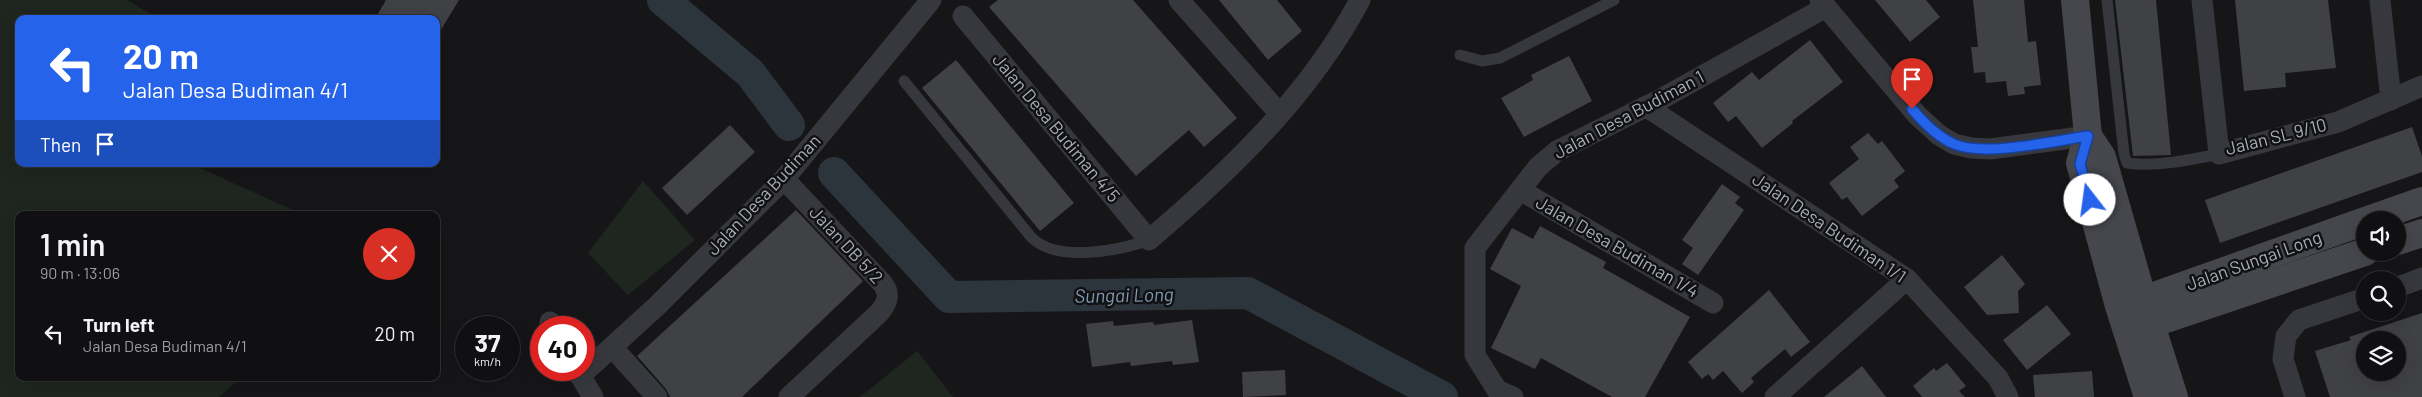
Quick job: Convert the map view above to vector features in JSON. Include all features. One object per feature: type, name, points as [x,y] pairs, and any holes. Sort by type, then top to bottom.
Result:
[{"type":"street","name":"Jalan Desa Budiman","points":[[595,360],[658,305],[784,178],[932,0]]},
{"type":"street","points":[[1180,0],[1279,113]]},
{"type":"street","points":[[1148,240],[1199,197],[1248,150],[1315,74],[1339,39],[1360,0]]},
{"type":"street","points":[[2074,0],[2088,136],[2080,164],[2137,310],[2171,386]]},
{"type":"street","name":"Jalan SL 9/10","points":[[2202,0],[2219,154],[2322,127],[2422,86]]},
{"type":"street","points":[[2380,0],[2391,100]]},
{"type":"street","points":[[1823,4],[1917,115],[1939,135],[1954,144],[1971,148],[1990,149],[2088,136]]},
{"type":"street","name":"Jalan Desa Budiman 1","points":[[1513,397],[1497,390],[1475,355],[1474,248],[1538,167],[1557,151],[1646,106],[1823,4]]},
{"type":"street","name":"Jalan Desa Budiman 4/5","points":[[963,16],[1148,240]]},
{"type":"street","name":"Jalan Desa Budiman 1/1","points":[[1646,106],[1907,279],[1998,378],[2008,397]]},
{"type":"street","points":[[2088,136],[2102,157],[2129,253],[2137,310],[2131,344],[2148,397]]},
{"type":"street","name":"Jalan DB 5/2","points":[[784,178],[883,284],[888,294],[885,306],[879,313],[788,397]]},
{"type":"street","name":"Jalan Desa Budiman 1/4","points":[[1520,190],[1713,303]]},
{"type":"street","name":"Jalan Sungai Long","points":[[2393,211],[2422,201]]},
{"type":"street","name":"Jalan Sungai Long","points":[[2199,294],[2356,224]]},
{"type":"street","points":[[2406,239],[2422,234]]},
{"type":"street","points":[[2129,253],[2149,275],[2199,294],[2173,325],[2168,336],[2171,386]]},
{"type":"street","name":"Jalan Sungai Long","points":[[2137,310],[2356,254]]},
{"type":"street","points":[[2406,284],[2422,278]]},
{"type":"street","points":[[1775,397],[1907,279]]},
{"type":"street","points":[[2295,397],[2283,359],[2286,336],[2299,320],[2356,301]]},
{"type":"street","points":[[612,347],[657,397]]},
{"type":"street","points":[[583,381],[592,397]]},
{"type":"lane","points":[[1460,55],[1482,61],[1500,58],[1614,0]]},
{"type":"lane","points":[[2107,0],[2124,154],[2127,163],[2154,163],[2219,154]]},
{"type":"lane","points":[[904,81],[1031,237],[1043,247],[1061,252],[1114,250],[1148,240]]},
{"type":"shaded area","points":[[0,0],[127,0],[152,15],[15,15],[15,167],[198,167],[295,211],[15,211],[15,381],[238,381],[219,397],[0,397]]},
{"type":"shaded area","points":[[643,181],[695,240],[628,295],[588,253]]},
{"type":"shaded area","points":[[917,351],[953,397],[860,397]]},
{"type":"building","points":[[386,0],[459,0],[440,31],[440,15],[377,15]]},
{"type":"building","points":[[998,0],[1133,0],[1237,118],[1204,147],[1189,130],[1136,176],[989,7]]},
{"type":"building","points":[[1219,0],[1277,0],[1302,31],[1268,60]]},
{"type":"building","points":[[1875,0],[1926,0],[1940,17],[1910,42]]},
{"type":"building","points":[[1973,0],[2024,0],[2028,42],[2036,41],[2041,85],[2024,87],[2025,94],[2008,96],[2006,81],[1986,83],[1985,72],[1974,73],[1971,47],[1978,47]]},
{"type":"building","points":[[2115,0],[2156,0],[2171,155],[2133,156]]},
{"type":"building","points":[[2235,0],[2328,0],[2336,68],[2285,73],[2286,87],[2244,91]]},
{"type":"building","points":[[1810,40],[1843,82],[1792,121],[1793,123],[1762,148],[1736,116],[1728,122],[1713,103],[1752,72],[1759,80]]},
{"type":"building","points":[[1569,56],[1592,101],[1524,137],[1501,98],[1533,80],[1531,75]]},
{"type":"building","points":[[956,60],[1074,203],[1040,231],[922,88]]},
{"type":"building","points":[[730,125],[755,152],[687,215],[662,188]]},
{"type":"building","points":[[2412,127],[2422,156],[2422,172],[2220,243],[2205,200]]},
{"type":"building","points":[[1868,133],[1878,144],[1882,141],[1905,171],[1894,180],[1899,187],[1862,216],[1847,197],[1842,200],[1829,183],[1859,159],[1850,147]]},
{"type":"building","points":[[1722,184],[1740,197],[1735,203],[1744,210],[1698,275],[1682,264],[1693,248],[1682,240]]},
{"type":"building","points":[[796,210],[863,281],[742,397],[670,397],[666,389],[637,356]]},
{"type":"building","points":[[1540,226],[1606,262],[1603,268],[1690,317],[1645,397],[1612,397],[1541,358],[1535,369],[1491,348],[1521,286],[1490,269],[1512,228],[1533,239]]},
{"type":"building","points":[[2002,255],[2025,284],[2018,291],[2019,313],[1987,315],[1964,287]]},
{"type":"building","points":[[1769,290],[1810,342],[1791,357],[1785,349],[1751,378],[1754,382],[1742,393],[1723,371],[1713,380],[1708,374],[1702,379],[1688,362]]},
{"type":"building","points":[[2047,305],[2071,334],[2027,370],[2003,340]]},
{"type":"building","points":[[2422,313],[2422,397],[2330,397],[2315,351],[2351,340],[2349,337],[2356,335],[2356,381],[2406,381],[2406,331],[2367,331],[2398,321],[2406,321],[2406,318]]},
{"type":"building","points":[[1192,320],[1199,362],[1173,365],[1172,361],[1131,366],[1130,362],[1092,367],[1086,324],[1113,321],[1114,326],[1153,322],[1154,325]]},
{"type":"building","points":[[1947,363],[1966,386],[1959,391],[1965,397],[1922,397],[1913,386],[1934,368],[1936,371]]},
{"type":"building","points":[[1862,366],[1886,397],[1824,397]]},
{"type":"building","points":[[1285,370],[1286,395],[1243,397],[1242,372]]},
{"type":"building","points":[[2092,371],[2094,397],[2035,397],[2033,375]]},
{"type":"waterway","name":"Sungai Long","points":[[663,0],[750,73],[789,125]]},
{"type":"waterway","name":"Sungai Long","points":[[834,173],[949,297],[1248,293],[1442,397]]},
{"type":"route","points":[[1912,109],[1939,135],[1954,144],[1971,148],[1990,149],[2088,136],[2080,164],[2090,200]]}]
